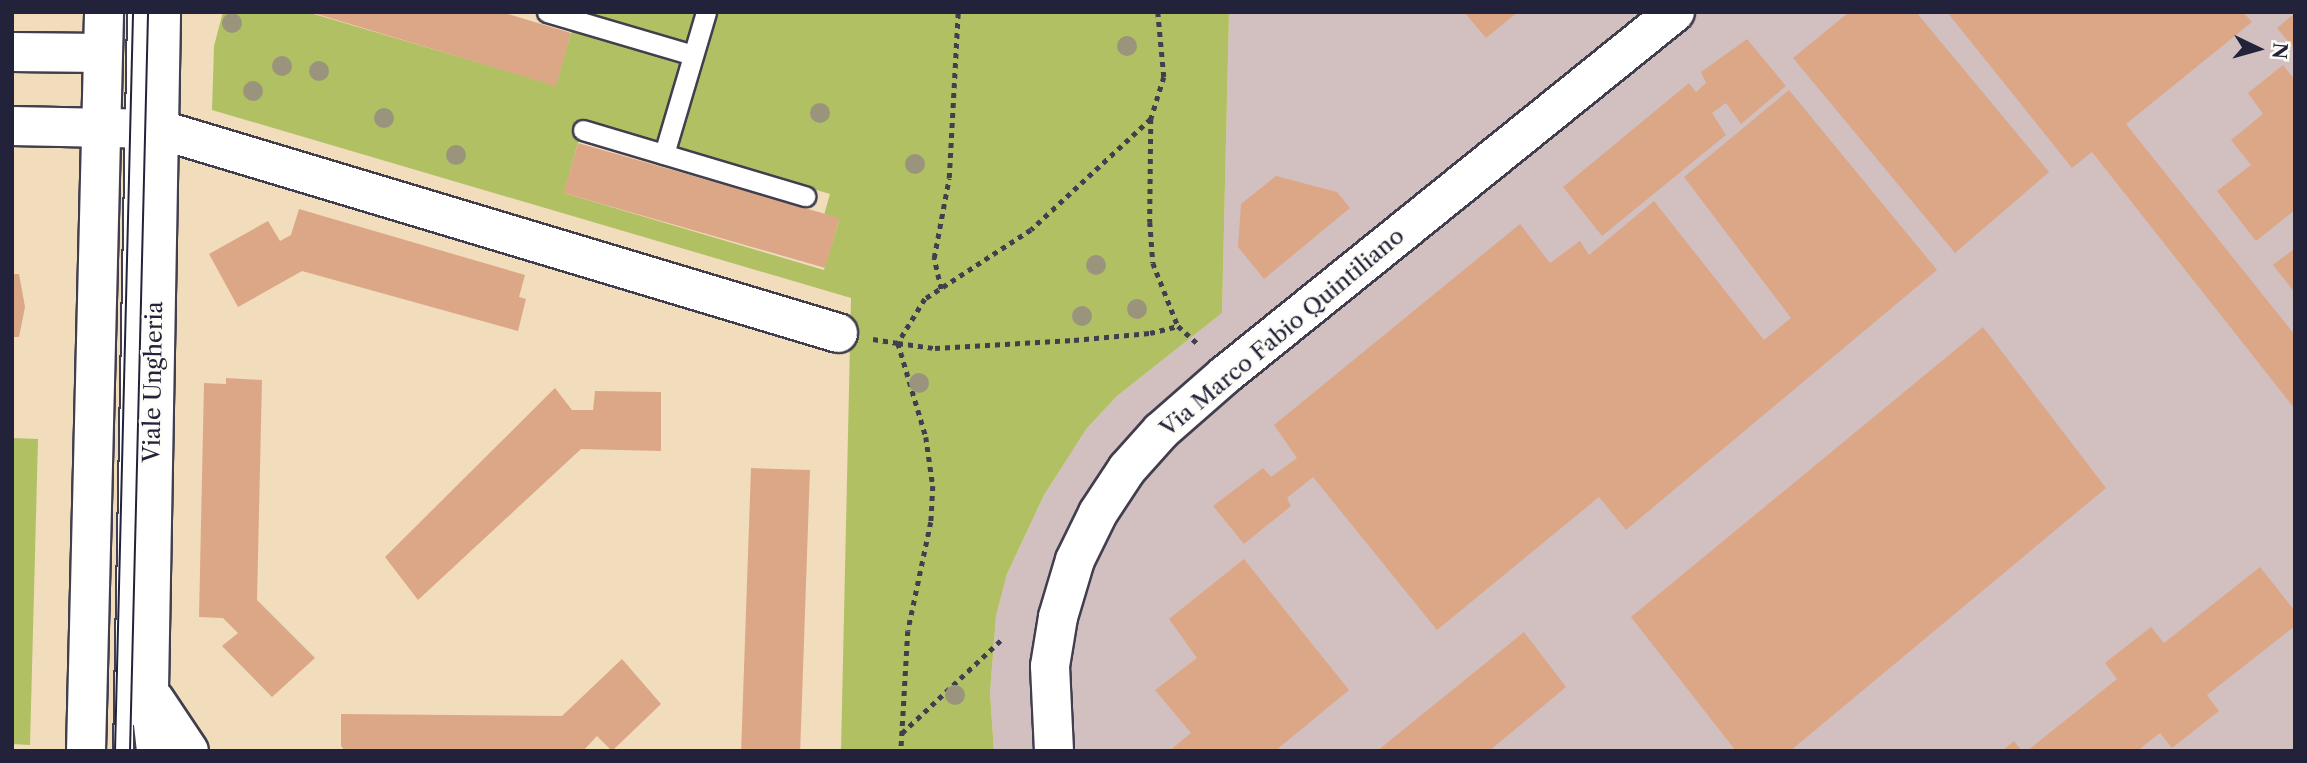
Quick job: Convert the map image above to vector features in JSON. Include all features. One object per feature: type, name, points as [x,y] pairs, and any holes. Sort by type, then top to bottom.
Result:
[{"type":"street","points":[[104,12],[103,53],[133,121]]},
{"type":"street","name":"Viale Ungheria","points":[[86,751],[133,121],[161,12]]},
{"type":"street","name":"Via Marco Fabio Quintiliano","points":[[1055,751],[1050,666],[1058,617],[1080,548],[1128,469],[1161,431],[1225,375],[1675,12]]},
{"type":"street","points":[[12,52],[103,53]]},
{"type":"street","points":[[12,126],[133,121],[838,333]]},
{"type":"street","name":"Viale Ungheria","points":[[133,121],[149,689],[156,751]]},
{"type":"street","points":[[149,689],[167,725],[189,751]]},
{"type":"lane","name":"Viale Ungheria","points":[[122,751],[137,12]]},
{"type":"lane","points":[[547,12],[694,55]]},
{"type":"lane","points":[[664,154],[706,12]]},
{"type":"lane","points":[[583,131],[804,196]]},
{"type":"path","points":[[941,289],[934,258],[953,141],[958,12]]},
{"type":"path","points":[[1158,12],[1164,76],[1151,119],[1148,188],[1153,263],[1178,326],[1197,343]]},
{"type":"path","points":[[901,751],[908,631],[932,522],[933,486],[926,436],[898,343],[925,299],[1031,230],[1151,119]]},
{"type":"path","points":[[838,333],[934,348],[1074,340],[1150,333],[1178,326]]},
{"type":"path","points":[[901,733],[1003,638]]},
{"type":"shaded area","points":[[1229,12],[2295,12],[2295,751],[994,751],[990,693],[996,616],[1007,574],[1044,495],[1087,428],[1117,396],[1222,313]]},
{"type":"green space","points":[[223,12],[307,12],[555,85],[573,27],[683,59],[659,143],[584,121],[564,193],[824,270],[839,220],[824,215],[830,194],[672,147],[712,12],[1229,12],[1222,313],[1117,396],[1087,428],[1044,495],[1007,574],[996,616],[990,693],[994,751],[841,751],[851,298],[212,110],[214,46]]},
{"type":"green space","points":[[575,12],[697,12],[687,45]]},
{"type":"green space","points":[[12,438],[38,439],[30,745],[12,744]]},
{"type":"building","points":[[310,12],[501,12],[571,33],[556,86]]},
{"type":"building","points":[[1464,12],[1518,12],[1486,38]]},
{"type":"building","points":[[1849,12],[1916,12],[2049,172],[1955,253],[1793,58]]},
{"type":"building","points":[[1947,12],[2243,12],[2252,22],[2126,124],[2295,335],[2295,409],[2092,152],[2072,168]]},
{"type":"building","points":[[2295,13],[2295,50],[2277,28]]},
{"type":"building","points":[[1747,39],[1786,86],[1741,124],[1726,103],[1712,113],[1726,135],[1602,236],[1563,187],[1689,83],[1696,92],[1706,83],[1701,72]]},
{"type":"building","points":[[2283,65],[2295,80],[2295,210],[2256,241],[2217,191],[2251,165],[2231,140],[2263,114],[2248,93]]},
{"type":"building","points":[[1789,90],[1937,270],[1626,530],[1599,497],[1437,630],[1313,477],[1287,498],[1291,506],[1244,544],[1213,506],[1263,468],[1271,477],[1297,458],[1274,425],[1520,224],[1550,263],[1580,241],[1589,255],[1654,201],[1764,340],[1791,318],[1684,177]]},
{"type":"building","points":[[578,143],[839,218],[825,268],[564,193]]},
{"type":"building","points":[[1276,176],[1337,192],[1350,208],[1264,279],[1238,247],[1241,204]]},
{"type":"building","points":[[299,209],[525,275],[519,297],[526,299],[518,331],[302,271],[238,307],[209,254],[268,221],[280,241],[291,235]]},
{"type":"building","points":[[2295,248],[2295,293],[2273,265]]},
{"type":"building","points":[[12,274],[19,274],[25,307],[19,337],[12,337]]},
{"type":"building","points":[[1983,327],[2106,488],[1790,751],[1736,751],[1631,617]]},
{"type":"building","points":[[226,378],[262,380],[257,600],[315,658],[272,697],[222,646],[238,633],[223,618],[199,617],[204,383],[226,384]]},
{"type":"building","points":[[555,388],[572,410],[593,410],[595,391],[661,392],[661,451],[581,449],[418,600],[385,557]]},
{"type":"building","points":[[751,468],[810,470],[800,751],[741,751]]},
{"type":"building","points":[[1244,559],[1349,690],[1275,751],[1169,751],[1191,733],[1155,690],[1197,658],[1169,619]]},
{"type":"building","points":[[2260,567],[2295,611],[2295,626],[2207,695],[2219,711],[2172,748],[2160,733],[2137,751],[2027,751],[2117,679],[2105,663],[2151,627],[2164,643]]},
{"type":"building","points":[[1524,632],[1566,687],[1489,751],[1377,751]]},
{"type":"building","points":[[622,659],[661,704],[612,751],[597,736],[583,751],[345,751],[341,746],[341,714],[562,716]]},
{"type":"building","points":[[2014,741],[2022,751],[2002,751]]},
{"type":"tram line","points":[[115,751],[133,12]]},
{"type":"tram line","points":[[130,751],[148,12]]}]
